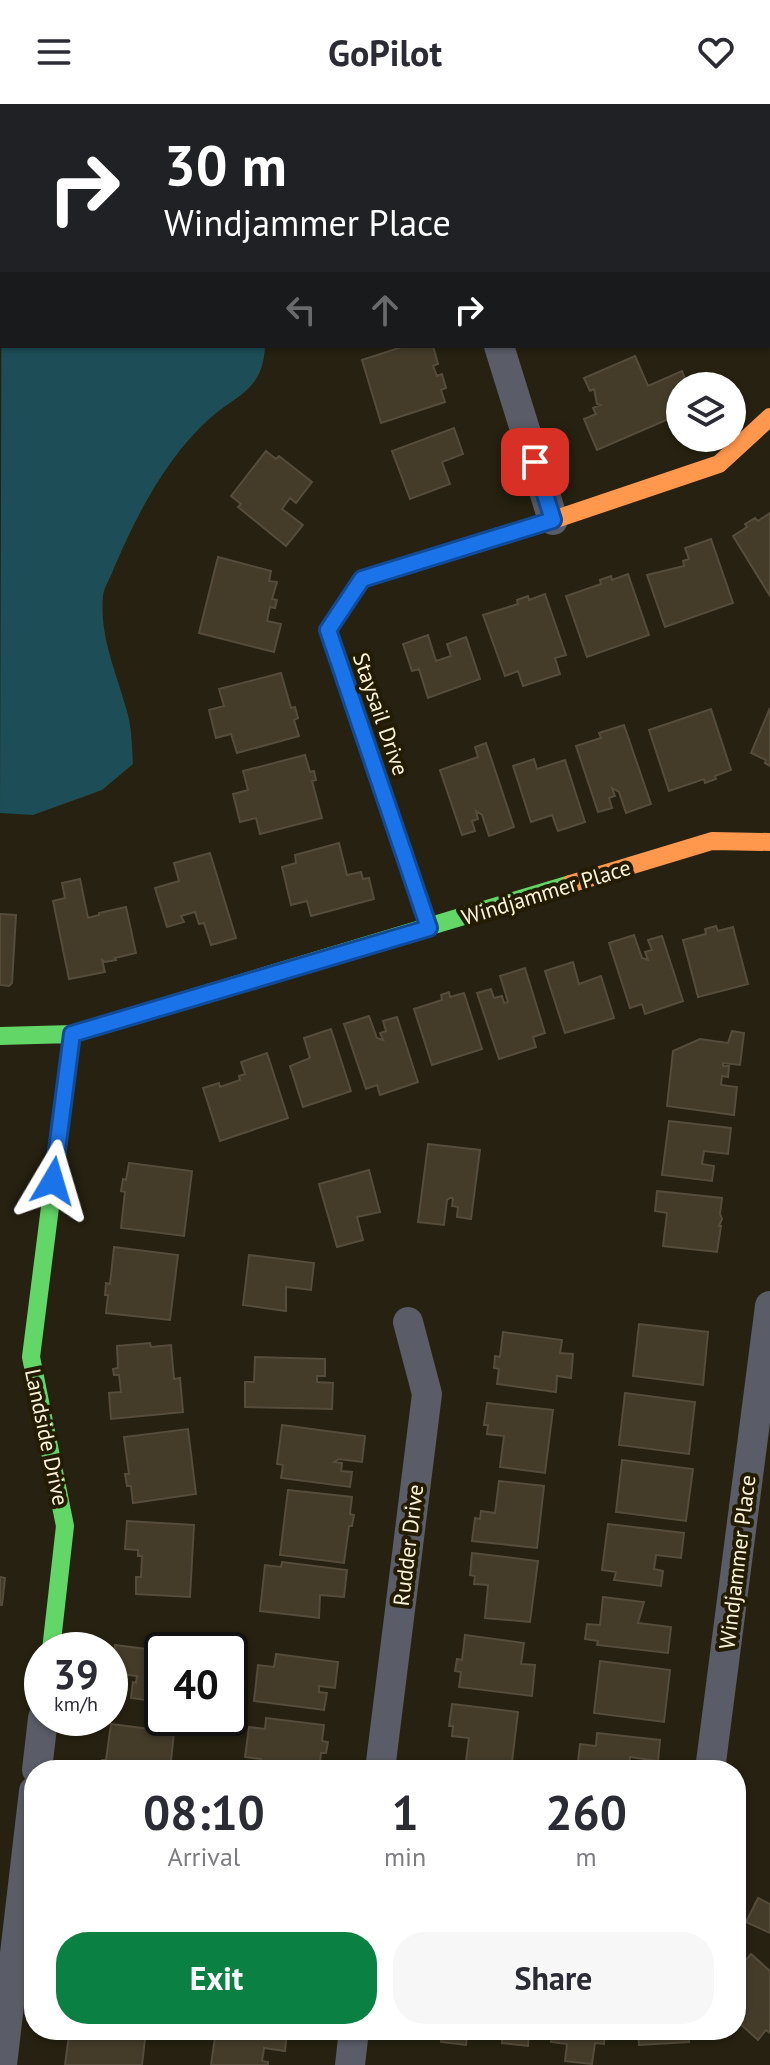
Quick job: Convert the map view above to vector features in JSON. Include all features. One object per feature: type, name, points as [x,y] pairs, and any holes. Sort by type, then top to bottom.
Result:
[{"type":"street","points":[[500,348],[553,520]]},
{"type":"street","name":"Staysail Drive","points":[[429,928],[328,630],[362,579],[553,520],[719,464],[770,417]]},
{"type":"street","name":"Windjammer Place","points":[[0,1036],[72,1034],[712,841],[770,842]]},
{"type":"street","name":"Landside Drive","points":[[53,1632],[65,1526],[31,1357],[72,1034]]},
{"type":"street","name":"Windjammer Place","points":[[711,1760],[770,1306]]},
{"type":"street","name":"Rudder Drive","points":[[381,1760],[427,1394],[408,1322]]},
{"type":"street","points":[[38,1760],[41,1736]]},
{"type":"street","points":[[2,2065],[24,1877]]},
{"type":"street","points":[[350,2065],[353,2040]]},
{"type":"water","points":[[1,348],[265,348],[254,383],[193,434],[166,470],[132,528],[105,589],[104,627],[129,721],[133,764],[102,790],[33,815],[0,813]]},
{"type":"building","points":[[399,348],[434,348],[438,364],[433,366],[437,376],[442,374],[446,388],[441,390],[445,402],[381,423],[362,360]]},
{"type":"building","points":[[635,356],[648,386],[666,378],[666,420],[597,450],[584,419],[596,414],[593,408],[600,405],[597,404],[594,389],[590,391],[584,378]]},
{"type":"building","points":[[454,428],[463,454],[442,462],[450,484],[410,499],[392,451]]},
{"type":"building","points":[[266,451],[276,459],[279,456],[312,482],[296,503],[290,498],[282,509],[303,525],[286,546],[238,507],[241,504],[231,496]]},
{"type":"building","points":[[770,513],[770,596],[733,536],[747,527],[745,524],[755,518],[758,521]]},
{"type":"building","points":[[711,539],[733,603],[665,627],[647,575],[684,566],[683,561],[689,559],[685,548]]},
{"type":"building","points":[[218,557],[271,571],[269,581],[277,582],[272,599],[277,600],[275,608],[270,607],[267,621],[281,624],[274,652],[199,633]]},
{"type":"building","points":[[628,574],[649,635],[587,657],[566,596],[601,584],[600,580],[611,576],[612,580]]},
{"type":"building","points":[[545,594],[566,655],[555,658],[560,674],[523,686],[518,671],[505,676],[483,615],[518,604],[517,600],[528,596],[529,600]]},
{"type":"building","points":[[428,635],[436,661],[451,656],[447,644],[466,637],[480,679],[428,698],[419,669],[412,671],[403,644]]},
{"type":"building","points":[[281,673],[291,708],[295,707],[298,718],[294,720],[299,736],[237,753],[231,734],[216,738],[209,710],[224,706],[219,689]]},
{"type":"building","points":[[770,708],[770,766],[765,763],[766,760],[751,753]]},
{"type":"building","points":[[711,709],[731,770],[705,783],[704,779],[669,791],[649,730]]},
{"type":"building","points":[[624,725],[651,804],[626,813],[619,792],[612,788],[615,796],[609,798],[612,808],[598,812],[576,746],[601,738],[599,733]]},
{"type":"building","points":[[486,743],[514,827],[489,836],[482,815],[476,811],[478,819],[472,821],[475,831],[462,835],[440,770],[478,757],[475,747]]},
{"type":"building","points":[[305,755],[310,772],[314,771],[316,780],[312,781],[322,818],[260,834],[256,818],[240,822],[233,794],[248,790],[243,771]]},
{"type":"building","points":[[534,759],[537,769],[565,760],[585,822],[558,831],[552,815],[531,822],[513,766]]},
{"type":"building","points":[[339,843],[347,875],[361,872],[363,879],[369,878],[374,899],[311,916],[307,901],[291,905],[282,867],[296,863],[295,855]]},
{"type":"building","points":[[210,853],[236,938],[211,945],[204,923],[199,924],[195,912],[181,916],[184,922],[167,927],[155,888],[179,881],[174,863]]},
{"type":"building","points":[[80,879],[88,918],[126,907],[136,953],[116,960],[102,960],[105,972],[69,979],[53,901],[65,898],[62,883]]},
{"type":"building","points":[[0,914],[16,915],[12,983],[9,986],[0,985]]},
{"type":"building","points":[[716,926],[718,931],[733,927],[748,984],[698,997],[683,940],[706,934],[705,929]]},
{"type":"building","points":[[634,935],[642,958],[648,960],[645,952],[652,950],[648,940],[662,936],[683,1001],[645,1014],[642,1004],[630,1008],[609,943]]},
{"type":"building","points":[[573,962],[579,984],[601,976],[614,1018],[565,1033],[545,971]]},
{"type":"building","points":[[525,968],[545,1033],[533,1037],[536,1047],[499,1059],[477,993],[491,989],[494,998],[502,996],[504,1003],[508,1002],[500,976]]},
{"type":"building","points":[[449,992],[450,997],[464,993],[482,1049],[432,1065],[414,1009],[442,1000],[441,995]]},
{"type":"building","points":[[369,1016],[377,1038],[383,1040],[380,1033],[386,1031],[383,1021],[397,1017],[418,1082],[380,1095],[377,1085],[366,1089],[344,1024]]},
{"type":"building","points":[[331,1029],[351,1091],[303,1107],[290,1066],[310,1058],[304,1038]]},
{"type":"building","points":[[732,1031],[744,1033],[740,1065],[723,1063],[723,1066],[729,1066],[728,1077],[722,1076],[721,1085],[737,1087],[734,1115],[667,1106],[673,1051],[700,1039],[728,1043]]},
{"type":"building","points":[[267,1053],[288,1118],[220,1141],[203,1088],[219,1083],[220,1087],[240,1080],[239,1076],[245,1074],[241,1062]]},
{"type":"building","points":[[669,1121],[731,1128],[728,1154],[704,1151],[702,1164],[714,1166],[712,1181],[662,1175]]},
{"type":"building","points":[[428,1144],[480,1150],[471,1219],[457,1217],[458,1207],[452,1206],[453,1198],[450,1198],[447,1200],[444,1225],[418,1222]]},
{"type":"building","points":[[129,1163],[192,1171],[184,1236],[121,1228],[125,1192],[121,1191]]},
{"type":"building","points":[[369,1170],[380,1212],[357,1217],[363,1240],[337,1247],[319,1184]]},
{"type":"building","points":[[657,1191],[722,1198],[717,1252],[663,1246],[667,1213],[655,1211]]},
{"type":"building","points":[[114,1247],[178,1255],[170,1320],[106,1313],[106,1283],[110,1284]]},
{"type":"building","points":[[249,1255],[314,1263],[311,1290],[286,1287],[286,1311],[243,1305]]},
{"type":"building","points":[[639,1324],[708,1332],[703,1385],[633,1376]]},
{"type":"building","points":[[503,1332],[562,1340],[560,1353],[573,1354],[571,1378],[557,1376],[556,1392],[497,1384],[499,1369],[494,1368],[495,1356],[500,1357]]},
{"type":"building","points":[[150,1343],[151,1347],[171,1345],[174,1379],[180,1378],[183,1412],[111,1419],[109,1393],[121,1392],[119,1375],[114,1375],[113,1369],[118,1368],[117,1346]]},
{"type":"building","points":[[255,1357],[325,1359],[325,1376],[317,1376],[317,1382],[333,1383],[332,1409],[245,1407],[245,1382],[254,1382]]},
{"type":"building","points":[[625,1393],[695,1402],[689,1454],[619,1445]]},
{"type":"building","points":[[487,1403],[553,1410],[545,1473],[500,1467],[504,1436],[487,1434],[488,1425],[484,1425]]},
{"type":"building","points":[[282,1425],[365,1436],[362,1462],[339,1459],[334,1462],[342,1463],[341,1471],[352,1472],[350,1487],[281,1478],[283,1465],[277,1464]]},
{"type":"building","points":[[188,1429],[196,1494],[133,1503],[131,1486],[127,1486],[125,1474],[129,1474],[124,1437]]},
{"type":"building","points":[[622,1460],[693,1469],[686,1521],[616,1512]]},
{"type":"building","points":[[499,1481],[544,1486],[537,1548],[472,1541],[475,1518],[480,1519],[481,1511],[495,1513]]},
{"type":"building","points":[[288,1490],[352,1497],[350,1514],[354,1515],[352,1526],[349,1526],[344,1563],[280,1555]]},
{"type":"building","points":[[127,1521],[194,1525],[190,1597],[136,1594],[136,1577],[141,1577],[142,1556],[138,1556],[138,1550],[125,1549]]},
{"type":"building","points":[[608,1524],[684,1533],[681,1558],[656,1555],[654,1569],[663,1571],[661,1586],[614,1580],[616,1572],[602,1570]]},
{"type":"building","points":[[472,1553],[538,1561],[530,1622],[485,1618],[488,1585],[474,1584],[475,1576],[470,1575]]},
{"type":"building","points":[[282,1562],[347,1570],[344,1597],[320,1595],[319,1618],[260,1611],[265,1565],[281,1567]]},
{"type":"building","points":[[0,1577],[5,1578],[2,1605],[0,1605]]},
{"type":"building","points":[[603,1597],[644,1602],[638,1623],[671,1627],[668,1653],[597,1645],[598,1641],[585,1639],[587,1624],[600,1625]]},
{"type":"building","points":[[465,1635],[524,1643],[521,1664],[535,1665],[532,1696],[459,1687],[461,1672],[455,1671],[457,1659],[462,1660]]},
{"type":"building","points":[[128,1647],[144,1649],[144,1700],[131,1698],[137,1676],[128,1675]]},
{"type":"building","points":[[276,1654],[338,1662],[335,1688],[319,1686],[319,1692],[327,1693],[324,1710],[254,1701],[258,1665],[274,1667]]},
{"type":"building","points":[[600,1661],[670,1670],[664,1722],[594,1713]]},
{"type":"building","points":[[452,1704],[518,1712],[512,1760],[466,1760],[469,1738],[452,1736],[453,1726],[449,1726]]},
{"type":"building","points":[[266,1718],[324,1725],[322,1741],[328,1742],[326,1753],[321,1753],[320,1760],[245,1757],[249,1727],[265,1729]]},
{"type":"building","points":[[128,1726],[144,1728],[144,1736],[174,1736],[171,1760],[106,1760],[109,1736],[128,1736]]},
{"type":"building","points":[[597,1733],[660,1740],[658,1760],[630,1757],[630,1760],[578,1760],[580,1744],[596,1746]]},
{"type":"building","points":[[758,1898],[770,1904],[770,1933],[746,1922]]},
{"type":"building","points":[[751,1954],[770,1971],[770,2033],[766,2030],[758,2040],[746,2029],[746,1960]]},
{"type":"building","points":[[68,2040],[145,2040],[142,2065],[65,2065]]},
{"type":"building","points":[[215,2040],[286,2040],[285,2051],[264,2048],[262,2061],[268,2062],[268,2065],[211,2065]]},
{"type":"building","points":[[441,2040],[467,2040],[466,2045]]},
{"type":"building","points":[[502,2040],[528,2040],[528,2046],[502,2043]]},
{"type":"building","points":[[604,2040],[604,2044],[595,2043],[592,2064],[565,2061],[567,2044],[551,2042]]},
{"type":"building","points":[[639,2040],[689,2040],[689,2042],[639,2045]]},
{"type":"traffic: fast","points":[[371,576],[362,579],[328,630],[429,928]]},
{"type":"traffic: fast","points":[[0,1036],[72,1034],[570,884]]},
{"type":"traffic: fast","points":[[53,1632],[65,1526],[31,1357],[72,1034]]},
{"type":"traffic: slow","points":[[371,576],[553,520],[719,464],[770,417]]},
{"type":"traffic: slow","points":[[570,884],[712,841],[770,842]]},
{"type":"route","points":[[53,1181],[72,1034],[429,928],[328,630],[362,579],[553,520],[535,462]]}]
